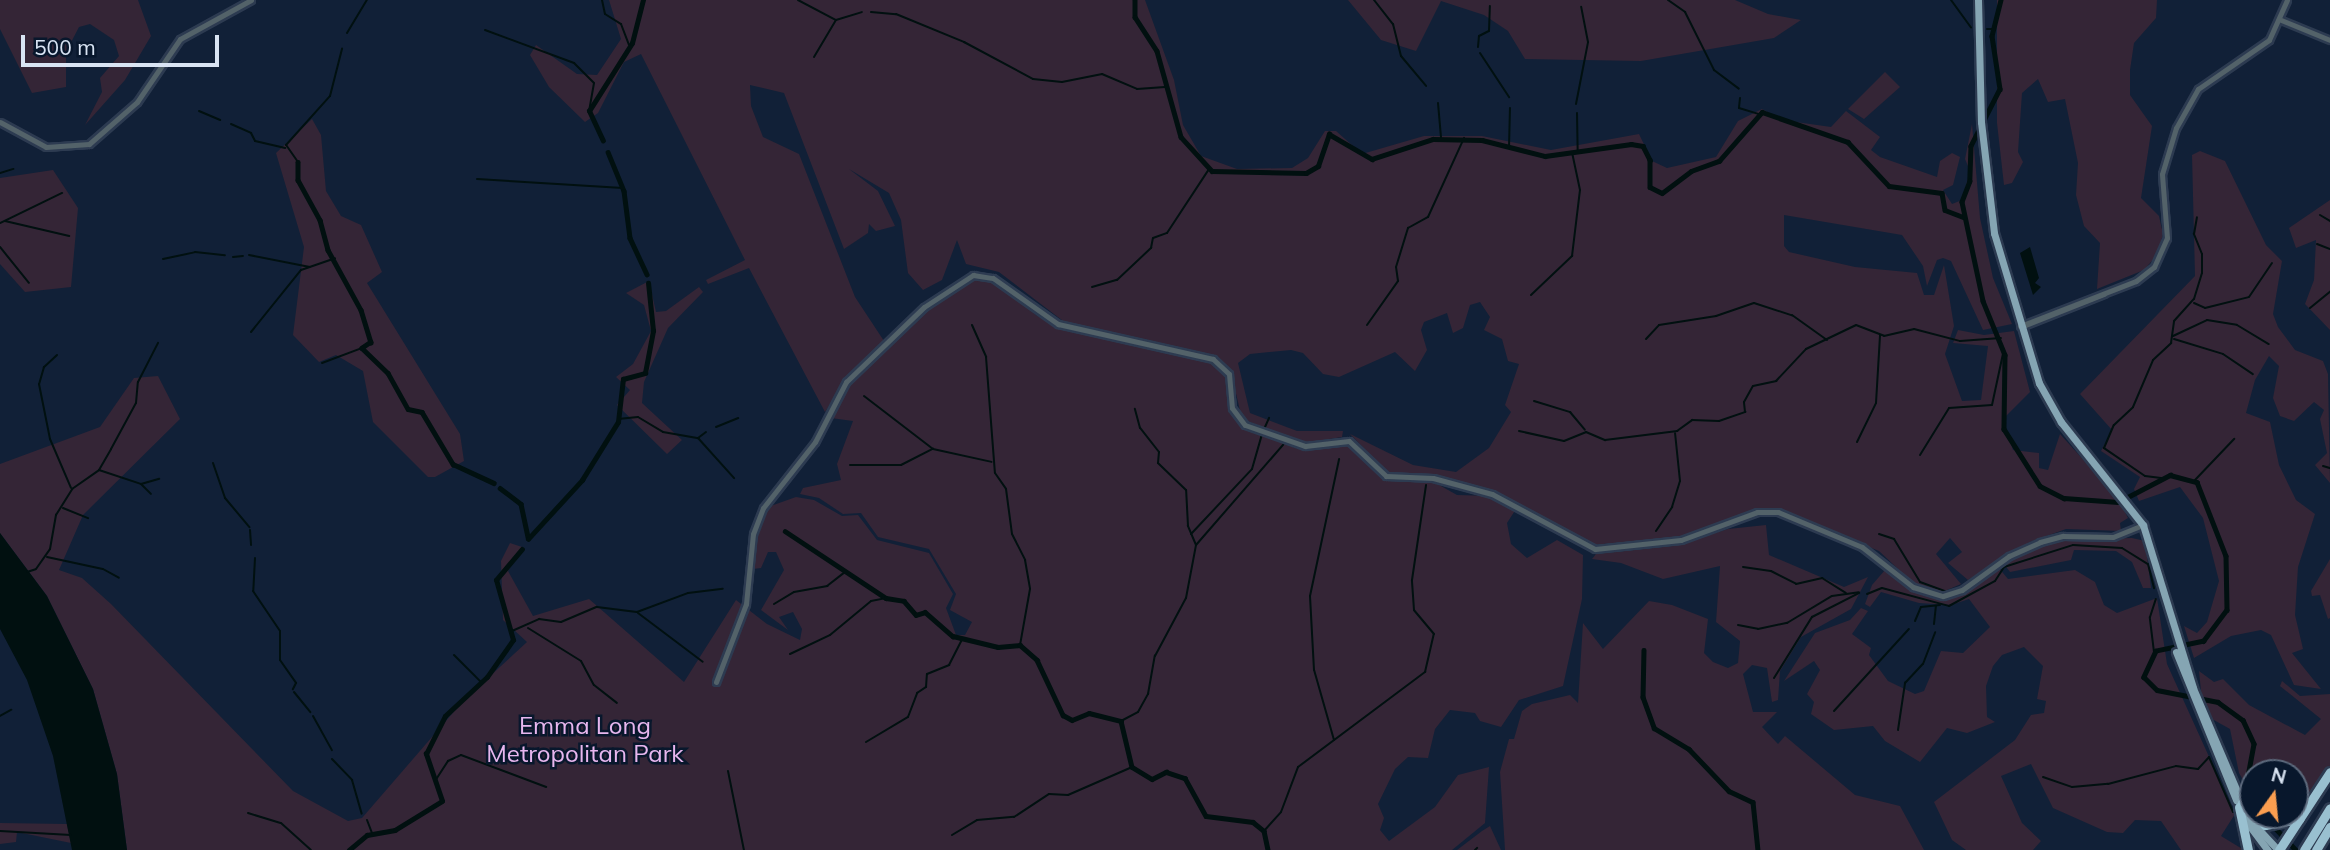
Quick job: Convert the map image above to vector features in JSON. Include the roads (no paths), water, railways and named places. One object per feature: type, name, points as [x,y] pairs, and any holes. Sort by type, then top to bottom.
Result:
[{"type":"highway","points":[[2309,805],[2330,772]]},
{"type":"highway","points":[[2312,847],[2330,808]]},
{"type":"highway","points":[[2312,847],[2330,827]]},
{"type":"highway","points":[[2245,829],[2248,850]]},
{"type":"highway","points":[[2279,850],[2294,829]]},
{"type":"main road","points":[[1978,0],[1981,122],[1994,233],[2020,326],[2050,405],[2121,491],[2143,525],[2190,688],[2239,800]]},
{"type":"main road","points":[[2179,656],[2190,688]]},
{"type":"main road","points":[[2255,829],[2279,850]]},
{"type":"main road","points":[[2255,829],[2268,850]]},
{"type":"street","points":[[0,122],[51,149],[94,141],[137,102],[180,38],[251,0]]},
{"type":"street","points":[[2020,326],[2061,315],[2141,278],[2162,255],[2167,233],[2163,169],[2191,97],[2265,45],[2281,20],[2287,0]]},
{"type":"street","points":[[2281,20],[2330,40]]},
{"type":"street","points":[[716,682],[746,604],[754,528],[762,508],[816,442],[846,382],[924,307],[973,275],[993,278],[1058,324],[1213,359],[1229,374],[1234,413],[1245,425],[1301,446],[1349,441],[1389,477],[1433,478],[1492,494],[1595,549],[1681,540],[1757,512],[1778,512],[1862,547],[1913,587],[1943,596],[1962,590],[2009,556],[2040,542],[2063,536],[2113,537],[2143,525]]},
{"type":"waterway","points":[[347,33],[367,0]]},
{"type":"waterway","points":[[602,0],[605,14],[621,24],[629,45]]},
{"type":"waterway","points":[[603,141],[589,111],[632,43],[643,0]]},
{"type":"waterway","points":[[798,0],[836,20],[862,12]]},
{"type":"waterway","points":[[1135,0],[1135,17],[1157,51],[1181,137],[1212,171],[1306,173],[1318,166],[1329,134],[1372,159],[1433,139],[1482,140],[1545,156],[1631,144],[1643,146],[1650,160],[1650,187],[1662,193],[1691,171],[1719,161],[1762,112],[1848,142],[1889,186],[1942,193],[1945,210],[1963,217]]},
{"type":"waterway","points":[[1374,0],[1393,24],[1401,56],[1426,86]]},
{"type":"waterway","points":[[1668,0],[1685,12],[1714,70],[1739,89]]},
{"type":"waterway","points":[[1951,0],[1971,28]]},
{"type":"waterway","points":[[2001,0],[1992,36],[2000,89],[1971,146],[1970,181],[1962,202],[1983,301],[2005,355],[2004,429],[2040,486],[2064,498],[2118,502],[2170,475],[2197,482],[2226,556],[2227,610],[2204,641],[2156,651],[2144,677],[2157,690],[2218,702],[2243,720],[2254,744],[2251,759]]},
{"type":"waterway","points":[[1478,47],[1479,36],[1489,31],[1490,6]]},
{"type":"waterway","points":[[1576,104],[1588,42],[1581,7]]},
{"type":"waterway","points":[[871,12],[896,14],[964,42],[1033,79],[1062,82],[1102,74],[1137,89],[1165,87]]},
{"type":"waterway","points":[[814,57],[836,20]]},
{"type":"waterway","points":[[1987,29],[1993,29]]},
{"type":"waterway","points":[[485,30],[574,63],[594,83],[589,110]]},
{"type":"waterway","points":[[298,162],[286,145],[330,96],[342,49]]},
{"type":"waterway","points":[[1480,53],[1509,97]]},
{"type":"waterway","points":[[1740,98],[1739,108],[1759,114]]},
{"type":"waterway","points":[[1438,103],[1441,139]]},
{"type":"waterway","points":[[1509,148],[1510,108]]},
{"type":"waterway","points":[[199,111],[220,120]]},
{"type":"waterway","points":[[1577,113],[1578,152]]},
{"type":"waterway","points":[[231,124],[251,133],[255,141],[285,148]]},
{"type":"waterway","points":[[1367,325],[1398,281],[1396,267],[1408,228],[1428,217],[1464,138]]},
{"type":"waterway","points":[[608,152],[624,191],[630,238],[647,274]]},
{"type":"waterway","points":[[1531,295],[1572,256],[1580,190],[1572,153]]},
{"type":"waterway","points":[[298,162],[298,180],[320,220],[328,250],[361,310],[371,342],[362,348],[388,373],[408,409],[422,412],[453,464],[494,483]]},
{"type":"waterway","points":[[0,173],[13,169]]},
{"type":"waterway","points":[[1092,287],[1117,280],[1151,248],[1153,238],[1167,233],[1209,169]]},
{"type":"waterway","points":[[477,179],[623,188]]},
{"type":"waterway","points":[[0,223],[62,193]]},
{"type":"waterway","points":[[2320,215],[2330,221]]},
{"type":"waterway","points":[[2161,478],[2145,476],[2104,448],[2114,425],[2133,407],[2153,360],[2171,343],[2174,321],[2194,299],[2202,273],[2202,254],[2194,234],[2197,217]]},
{"type":"waterway","points":[[5,221],[69,236]]},
{"type":"waterway","points":[[2317,244],[2330,249]]},
{"type":"waterway","points":[[0,247],[29,283]]},
{"type":"waterway","points":[[163,259],[195,252],[225,255]]},
{"type":"waterway","points":[[249,255],[310,267]]},
{"type":"waterway","points":[[233,257],[243,256]]},
{"type":"waterway","points":[[251,332],[301,270],[335,258]]},
{"type":"waterway","points":[[2194,303],[2205,308],[2249,297],[2272,263]]},
{"type":"waterway","points":[[528,539],[582,480],[618,422],[623,379],[645,373],[653,331],[648,283]]},
{"type":"waterway","points":[[2310,308],[2330,292]]},
{"type":"waterway","points":[[1646,339],[1659,325],[1716,316],[1754,303],[1792,315],[1827,340]]},
{"type":"waterway","points":[[2173,336],[2207,320],[2237,325],[2269,344]]},
{"type":"waterway","points":[[972,325],[986,357],[995,473],[1006,489],[1012,534],[1025,560],[1030,589],[1020,645]]},
{"type":"waterway","points":[[1519,431],[1564,441],[1586,432],[1605,440],[1677,431],[1692,420],[1719,421],[1745,412],[1744,402],[1753,386],[1776,381],[1806,349],[1856,325],[1884,336],[1914,329],[1960,341],[2001,338]]},
{"type":"waterway","points":[[1857,442],[1876,403],[1880,335]]},
{"type":"waterway","points":[[2174,339],[2223,354],[2253,374]]},
{"type":"waterway","points":[[27,572],[36,569],[50,549],[56,515],[72,489],[99,470],[136,403],[138,382],[158,343]]},
{"type":"waterway","points":[[322,363],[362,348]]},
{"type":"waterway","points":[[1920,455],[1949,408],[1992,405],[2004,349]]},
{"type":"waterway","points":[[57,355],[44,367],[39,384],[50,439],[71,488]]},
{"type":"waterway","points":[[864,396],[933,449]]},
{"type":"waterway","points":[[1534,401],[1570,412],[1585,430]]},
{"type":"waterway","points":[[1121,721],[1138,712],[1148,694],[1155,656],[1186,598],[1196,545],[1188,526],[1186,490],[1158,463],[1159,452],[1140,428],[1135,409]]},
{"type":"waterway","points":[[618,419],[638,417],[663,432],[698,438],[734,478]]},
{"type":"waterway","points":[[716,427],[738,418]]},
{"type":"waterway","points":[[1265,427],[1269,418]]},
{"type":"waterway","points":[[698,438],[706,432]]},
{"type":"waterway","points":[[1656,531],[1672,507],[1680,481],[1675,433]]},
{"type":"waterway","points":[[1191,534],[1252,469],[1262,434]]},
{"type":"waterway","points":[[2195,480],[2234,439]]},
{"type":"waterway","points":[[1196,545],[1283,445]]},
{"type":"waterway","points":[[850,465],[901,465],[933,449],[992,462]]},
{"type":"waterway","points":[[1334,740],[1314,670],[1310,596],[1339,459]]},
{"type":"waterway","points":[[213,463],[225,498],[249,527]]},
{"type":"waterway","points":[[2323,466],[2330,468]]},
{"type":"waterway","points":[[99,470],[141,484],[151,494]]},
{"type":"waterway","points":[[141,484],[159,479]]},
{"type":"waterway","points":[[1264,831],[1281,812],[1298,767],[1425,672],[1434,634],[1414,610],[1412,580],[1426,485]]},
{"type":"waterway","points":[[500,488],[521,504],[528,538]]},
{"type":"waterway","points":[[63,508],[88,518]]},
{"type":"waterway","points":[[250,530],[251,545]]},
{"type":"waterway","points":[[785,531],[886,598],[904,601],[916,615],[925,612],[953,636],[998,647],[1020,645],[1037,660],[1063,715],[1072,720],[1089,713],[1121,721],[1132,767],[1152,779],[1166,772],[1185,778],[1206,816],[1253,822],[1264,831],[1268,850]]},
{"type":"waterway","points":[[1879,534],[1894,539],[1920,582],[1947,592]]},
{"type":"waterway","points":[[1867,594],[1882,588],[1949,606],[1995,581],[2004,567],[2073,545],[2122,548],[2148,564],[2154,588]]},
{"type":"waterway","points":[[349,850],[367,835],[395,830],[442,801],[426,754],[445,716],[487,677],[513,640],[496,580],[522,549]]},
{"type":"waterway","points":[[47,557],[103,569],[119,578]]},
{"type":"waterway","points":[[255,558],[253,591],[280,631],[280,660],[296,683],[293,689]]},
{"type":"waterway","points":[[1743,567],[1771,571],[1796,584],[1822,578],[1846,593]]},
{"type":"waterway","points":[[774,604],[794,592],[827,586],[845,572]]},
{"type":"waterway","points":[[512,631],[539,619],[561,622],[597,607],[637,612],[688,593],[723,589]]},
{"type":"waterway","points":[[1738,625],[1758,629],[1787,623],[1832,596],[1859,592]]},
{"type":"waterway","points":[[1774,678],[1812,617],[1859,593]]},
{"type":"waterway","points":[[790,654],[830,635],[871,601],[886,598]]},
{"type":"waterway","points":[[2154,652],[2150,617],[2156,599]]},
{"type":"waterway","points":[[1915,621],[1921,607],[1940,605]]},
{"type":"waterway","points":[[1934,624],[1936,606]]},
{"type":"waterway","points":[[638,613],[703,662]]},
{"type":"waterway","points":[[528,628],[581,661],[594,685],[617,703]]},
{"type":"waterway","points":[[1834,711],[1909,629]]},
{"type":"waterway","points":[[1898,730],[1905,683],[1923,664],[1935,632]]},
{"type":"waterway","points":[[866,742],[908,717],[917,693],[926,687],[927,674],[949,665],[963,638]]},
{"type":"waterway","points":[[1644,650],[1643,697],[1654,728],[1689,749],[1729,791],[1753,802],[1758,850]]},
{"type":"waterway","points":[[454,655],[481,682]]},
{"type":"waterway","points":[[294,692],[310,712]]},
{"type":"waterway","points":[[0,716],[11,710]]},
{"type":"waterway","points":[[313,716],[332,750]]},
{"type":"waterway","points":[[435,781],[448,761],[461,755],[546,787]]},
{"type":"waterway","points":[[2043,777],[2072,787],[2108,784],[2176,766],[2198,769],[2209,757],[2233,812]]},
{"type":"waterway","points":[[332,759],[352,780],[362,814]]},
{"type":"waterway","points":[[952,835],[977,820],[1014,817],[1049,794],[1068,795],[1132,767]]},
{"type":"waterway","points":[[728,771],[744,850]]},
{"type":"waterway","points":[[248,813],[281,823],[311,850]]},
{"type":"waterway","points":[[367,820],[372,833]]},
{"type":"waterway","points":[[2276,829],[2296,850]]},
{"type":"waterway","points":[[0,831],[71,835]]},
{"type":"park label","name":"Emma Long Metropolitan Park","points":[[585,740]]}]
